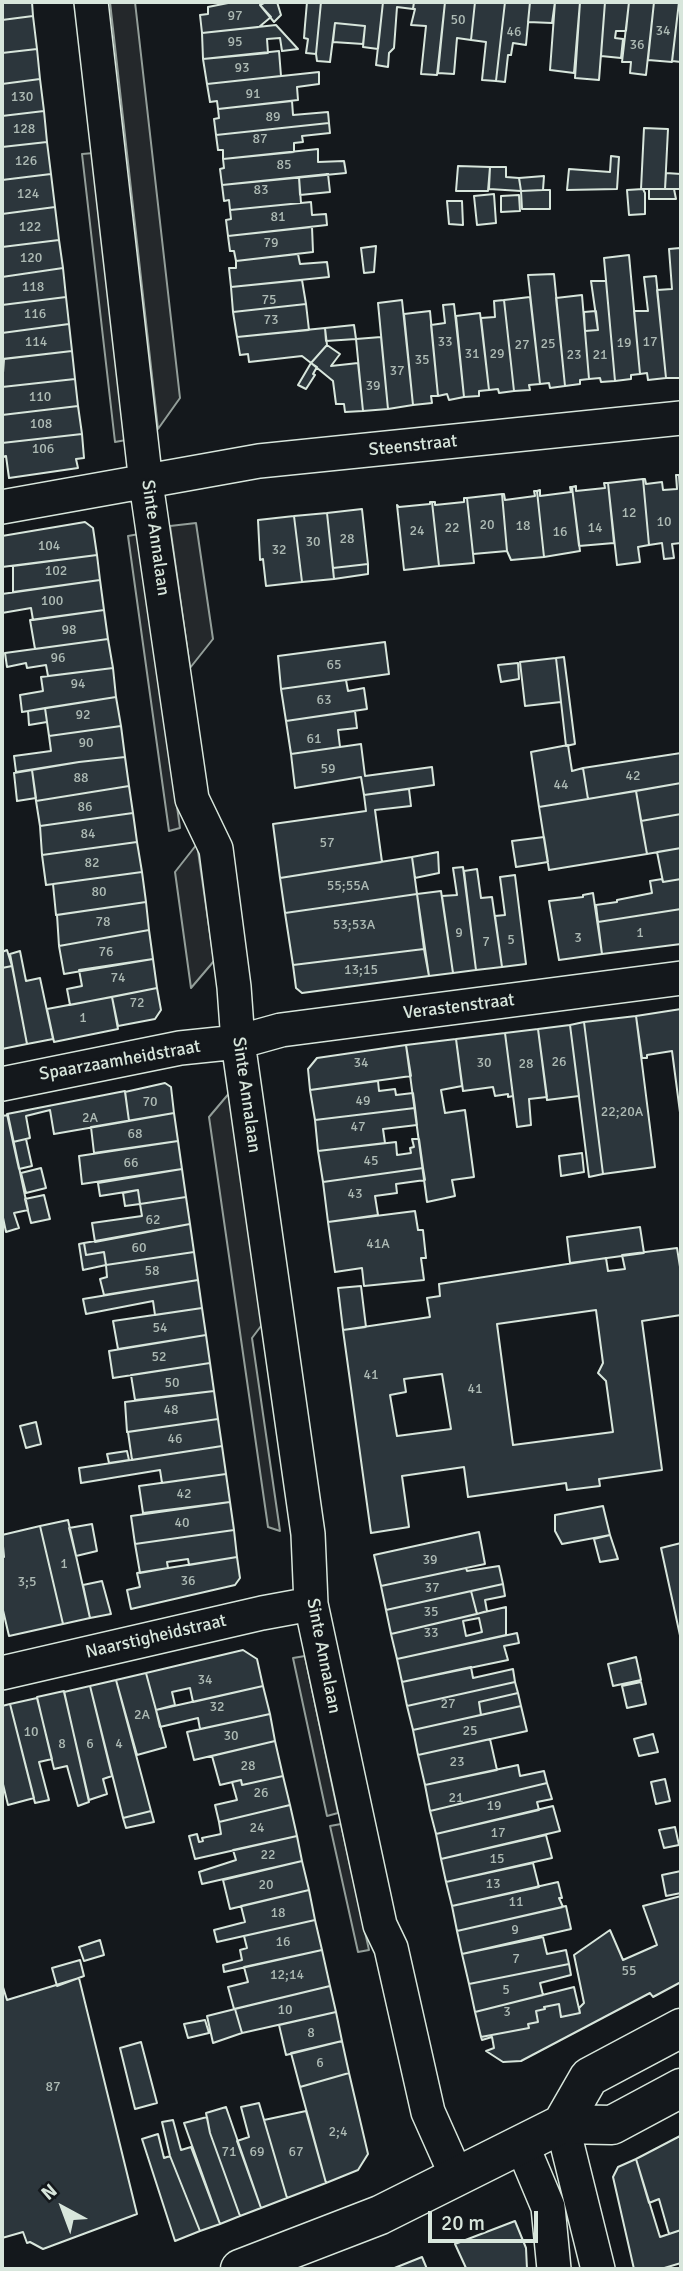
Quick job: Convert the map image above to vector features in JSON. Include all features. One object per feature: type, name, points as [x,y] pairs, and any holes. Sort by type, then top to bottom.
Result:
[{"type":"main road","points":[[562,2124],[589,2077],[681,2028]]},
{"type":"main road","points":[[240,2269],[380,2215],[562,2124],[612,2125],[681,2088]]},
{"type":"street","name":"Sinte Annalaan","points":[[91,2],[146,483],[192,799],[216,849],[234,987],[238,1042],[308,1534],[311,1604],[380,1925],[391,1948],[428,2112],[457,2177]]},
{"type":"street","name":"Steenstraat","points":[[2,507],[259,461],[681,418]]},
{"type":"street","name":"Verastenstraat","points":[[238,1042],[281,1030],[681,978]]},
{"type":"street","name":"Spaarzaamheidstraat","points":[[2,1084],[180,1048],[238,1042]]},
{"type":"street","name":"Naarstigheidstraat","points":[[2,1673],[311,1604]]},
{"type":"street","points":[[562,2124],[598,2269]]},
{"type":"street","points":[[522,2145],[548,2207],[554,2269]]},
{"type":"shaded area","points":[[110,2],[135,2],[180,398],[158,429]]},
{"type":"shaded area","points":[[94,153],[126,440],[115,442],[82,154]]},
{"type":"shaded area","points":[[196,523],[213,639],[190,668],[170,526]]},
{"type":"shaded area","points":[[139,534],[180,828],[169,831],[128,536]]},
{"type":"shaded area","points":[[197,844],[214,961],[191,988],[175,872]]},
{"type":"shaded area","points":[[231,1091],[264,1322],[252,1338],[280,1531],[268,1527],[209,1117]]},
{"type":"shaded area","points":[[305,1656],[338,1813],[327,1816],[293,1658]]},
{"type":"shaded area","points":[[341,1824],[369,1950],[358,1952],[330,1826]]},
{"type":"building","points":[[2,2],[32,2],[33,16],[2,20]]},
{"type":"building","points":[[233,2],[262,2],[264,3],[260,5],[271,17],[259,27],[202,33],[200,15],[208,14],[208,7]]},
{"type":"building","points":[[262,2],[277,2],[281,15],[274,22],[260,5],[264,3]]},
{"type":"building","points":[[307,2],[321,2],[316,54],[306,53],[308,39],[304,38]]},
{"type":"building","points":[[321,2],[383,2],[378,49],[363,47],[365,26],[335,23],[330,62],[317,61]]},
{"type":"building","points":[[383,2],[414,2],[413,9],[397,7],[394,48],[389,53],[388,67],[376,65]]},
{"type":"building","points":[[414,2],[445,2],[437,75],[421,74],[426,26],[411,25]]},
{"type":"building","points":[[445,2],[475,2],[471,40],[457,38],[454,74],[438,73]]},
{"type":"building","points":[[475,2],[505,2],[496,81],[482,80],[486,42],[471,40]]},
{"type":"building","points":[[505,2],[530,2],[526,45],[513,43],[511,55],[508,55],[505,82],[496,81]]},
{"type":"building","points":[[530,2],[555,2],[552,23],[528,22]]},
{"type":"building","points":[[555,2],[580,2],[574,73],[550,70]]},
{"type":"building","points":[[580,2],[605,2],[599,80],[575,78]]},
{"type":"building","points":[[605,2],[629,2],[626,31],[616,31],[615,38],[623,39],[621,58],[601,56]]},
{"type":"building","points":[[629,2],[654,2],[646,75],[630,73],[631,62],[622,62]]},
{"type":"building","points":[[654,2],[679,2],[672,62],[648,60]]},
{"type":"building","points":[[681,2],[681,62],[672,61]]},
{"type":"building","points":[[33,16],[37,49],[2,53],[2,20]]},
{"type":"building","points":[[335,23],[365,26],[363,44],[333,42]]},
{"type":"building","points":[[276,25],[298,49],[282,51],[280,38],[267,39],[268,53],[203,59],[202,33]]},
{"type":"building","points":[[37,49],[40,79],[2,84],[2,53]]},
{"type":"building","points":[[279,51],[281,76],[207,84],[203,59]]},
{"type":"building","points":[[319,72],[319,84],[297,87],[298,100],[218,109],[217,101],[210,102],[207,84]]},
{"type":"building","points":[[40,79],[44,111],[2,116],[2,84]]},
{"type":"building","points":[[292,101],[293,115],[328,112],[329,123],[216,135],[214,119],[219,118],[218,109]]},
{"type":"building","points":[[44,111],[47,142],[2,147],[2,116]]},
{"type":"building","points":[[329,123],[330,133],[302,136],[303,142],[294,143],[294,152],[223,159],[223,150],[218,150],[216,135]]},
{"type":"building","points":[[644,128],[668,129],[665,189],[641,189]]},
{"type":"building","points":[[47,142],[51,174],[2,180],[2,147]]},
{"type":"building","points":[[318,149],[318,162],[344,161],[346,173],[222,185],[220,169],[224,168],[223,159]]},
{"type":"building","points":[[611,156],[619,157],[617,189],[567,190],[569,169],[610,172]]},
{"type":"building","points":[[458,166],[490,167],[488,191],[456,191]]},
{"type":"building","points":[[490,167],[506,167],[506,177],[519,178],[521,191],[489,189]]},
{"type":"building","points":[[666,173],[681,174],[681,189],[665,189]]},
{"type":"building","points":[[51,174],[55,207],[2,214],[2,180]]},
{"type":"building","points":[[328,174],[330,192],[300,195],[299,177]]},
{"type":"building","points":[[544,176],[543,190],[521,191],[519,178]]},
{"type":"building","points":[[299,177],[301,203],[230,210],[229,200],[224,201],[222,185]]},
{"type":"building","points":[[643,189],[645,214],[629,215],[627,190]]},
{"type":"building","points":[[649,189],[674,189],[676,199],[649,199]]},
{"type":"building","points":[[550,190],[550,209],[522,209],[521,191]]},
{"type":"building","points":[[494,194],[496,223],[477,225],[474,196]]},
{"type":"building","points":[[519,195],[520,211],[501,212],[501,196]]},
{"type":"building","points":[[447,201],[462,201],[463,225],[449,224]]},
{"type":"building","points":[[311,202],[312,215],[326,214],[327,225],[228,236],[226,220],[231,219],[230,210]]},
{"type":"building","points":[[55,207],[59,240],[2,247],[2,214]]},
{"type":"building","points":[[312,227],[313,252],[236,261],[234,251],[230,251],[228,236]]},
{"type":"building","points":[[59,240],[63,268],[2,277],[2,247]]},
{"type":"building","points":[[376,246],[374,272],[364,273],[361,248]]},
{"type":"building","points":[[680,248],[681,378],[666,378],[657,290],[672,289],[669,249]]},
{"type":"building","points":[[298,254],[300,264],[327,262],[329,277],[231,287],[229,268],[236,268],[236,261]]},
{"type":"building","points":[[629,255],[640,374],[631,375],[631,379],[615,381],[604,258]]},
{"type":"building","points":[[63,268],[66,297],[2,305],[2,277]]},
{"type":"building","points":[[554,274],[565,386],[550,388],[549,383],[540,384],[528,275]]},
{"type":"building","points":[[656,276],[666,378],[648,380],[647,373],[640,374],[634,311],[648,311],[644,277]]},
{"type":"building","points":[[302,280],[306,304],[233,312],[231,287]]},
{"type":"building","points":[[591,281],[606,281],[615,381],[589,379],[585,331],[598,330]]},
{"type":"building","points":[[582,295],[589,379],[580,380],[580,384],[565,386],[556,298]]},
{"type":"building","points":[[66,297],[69,324],[2,333],[2,305]]},
{"type":"building","points":[[530,297],[540,384],[529,385],[530,390],[514,391],[504,300]]},
{"type":"building","points":[[402,300],[413,405],[388,409],[378,303]]},
{"type":"building","points":[[504,300],[514,391],[499,393],[498,389],[489,390],[481,318],[495,317],[494,301]]},
{"type":"building","points":[[306,304],[309,330],[237,337],[233,312]]},
{"type":"building","points":[[454,304],[464,397],[449,400],[447,394],[438,396],[431,325],[445,323],[443,305]]},
{"type":"building","points":[[430,311],[438,396],[431,396],[432,403],[413,405],[404,314]]},
{"type":"building","points":[[596,311],[598,330],[585,331],[584,312]]},
{"type":"building","points":[[480,313],[489,390],[479,391],[479,396],[464,397],[456,316]]},
{"type":"building","points":[[69,324],[72,351],[2,359],[2,333]]},
{"type":"building","points":[[354,325],[356,339],[326,341],[325,328]]},
{"type":"building","points":[[325,328],[327,345],[311,363],[302,356],[249,362],[248,354],[240,355],[237,337]]},
{"type":"building","points":[[381,337],[388,409],[363,411],[356,339]]},
{"type":"building","points":[[327,345],[340,354],[331,366],[358,363],[363,411],[345,412],[344,404],[336,404],[333,381],[311,363]]},
{"type":"building","points":[[72,351],[75,379],[2,387],[4,359]]},
{"type":"building","points":[[311,363],[317,367],[306,389],[298,385]]},
{"type":"building","points":[[75,379],[78,406],[2,415],[2,387]]},
{"type":"building","points":[[78,406],[82,434],[2,443],[2,415]]},
{"type":"building","points":[[82,434],[84,458],[76,459],[78,468],[9,478],[6,456],[2,457],[2,443]]},
{"type":"building","points":[[676,475],[679,475],[681,502],[681,543],[672,544],[674,558],[664,559],[662,543],[649,545],[643,479],[646,484],[662,482],[663,490],[677,489]]},
{"type":"building","points":[[643,479],[649,545],[638,547],[640,562],[617,565],[608,483]]},
{"type":"building","points":[[604,483],[608,483],[614,543],[579,546],[572,487],[576,486],[576,491],[605,488]]},
{"type":"building","points":[[572,487],[580,551],[544,557],[537,491],[540,490],[540,496],[571,492]]},
{"type":"building","points":[[534,491],[537,491],[544,557],[511,560],[507,551],[502,494],[505,500],[535,496]]},
{"type":"building","points":[[502,494],[507,551],[473,554],[467,498]]},
{"type":"building","points":[[464,498],[467,498],[474,563],[439,566],[432,502],[435,502],[435,505],[464,502]]},
{"type":"building","points":[[430,502],[439,566],[404,570],[397,505],[399,507]]},
{"type":"building","points":[[362,509],[368,564],[333,568],[327,513]]},
{"type":"building","points":[[327,513],[334,579],[302,582],[294,516]]},
{"type":"building","points":[[294,516],[302,582],[266,586],[263,559],[260,560],[258,520]]},
{"type":"building","points":[[85,522],[93,528],[97,555],[2,567],[2,536]]},
{"type":"building","points":[[97,555],[100,580],[13,592],[13,566]]},
{"type":"building","points":[[368,564],[368,574],[334,579],[333,568]]},
{"type":"building","points":[[100,580],[104,610],[33,620],[31,608],[2,613],[2,594]]},
{"type":"building","points":[[104,610],[108,639],[35,649],[30,620]]},
{"type":"building","points":[[108,639],[113,668],[48,676],[46,665],[27,668],[26,663],[7,667],[5,653]]},
{"type":"building","points":[[385,642],[389,674],[281,689],[278,656]]},
{"type":"building","points":[[564,657],[575,744],[566,746],[556,658]]},
{"type":"building","points":[[556,658],[561,702],[525,706],[520,662]]},
{"type":"building","points":[[518,663],[519,679],[501,682],[498,665]]},
{"type":"building","points":[[113,668],[116,697],[22,712],[20,695],[43,691],[41,677]]},
{"type":"building","points":[[346,680],[348,691],[364,688],[367,709],[286,721],[281,689]]},
{"type":"building","points":[[116,697],[121,726],[49,736],[45,708]]},
{"type":"building","points":[[45,708],[47,722],[29,725],[28,711]]},
{"type":"building","points":[[355,711],[357,728],[338,730],[340,747],[291,754],[286,721]]},
{"type":"building","points":[[121,726],[125,757],[16,772],[14,756],[51,751],[49,736]]},
{"type":"building","points":[[361,744],[365,776],[432,767],[434,785],[364,795],[361,777],[295,788],[291,754]]},
{"type":"building","points":[[568,745],[572,771],[583,768],[588,799],[539,807],[531,752]]},
{"type":"building","points":[[681,753],[681,783],[588,799],[583,768]]},
{"type":"building","points":[[125,757],[129,786],[36,801],[32,770]]},
{"type":"building","points":[[32,770],[36,798],[17,801],[14,773]]},
{"type":"building","points":[[681,783],[681,814],[641,821],[636,791]]},
{"type":"building","points":[[129,786],[133,813],[40,826],[36,801]]},
{"type":"building","points":[[409,789],[411,806],[375,810],[382,862],[280,878],[273,824],[366,811],[364,795]]},
{"type":"building","points":[[636,791],[647,854],[549,870],[539,807]]},
{"type":"building","points":[[133,813],[137,842],[42,855],[40,826]]},
{"type":"building","points":[[681,814],[681,848],[647,854],[641,821]]},
{"type":"building","points":[[544,837],[548,862],[516,867],[512,841]]},
{"type":"building","points":[[137,842],[142,872],[46,885],[42,855]]},
{"type":"building","points":[[681,848],[681,879],[663,882],[657,852]]},
{"type":"building","points":[[438,852],[439,873],[415,878],[412,857]]},
{"type":"building","points":[[412,857],[417,894],[285,913],[280,878]]},
{"type":"building","points":[[463,867],[476,970],[453,973],[442,896],[457,895],[453,868]]},
{"type":"building","points":[[477,869],[481,898],[492,897],[502,967],[476,970],[464,871]]},
{"type":"building","points":[[142,872],[146,902],[56,915],[53,884]]},
{"type":"building","points":[[515,875],[526,964],[502,967],[495,916],[505,915],[500,877]]},
{"type":"building","points":[[662,879],[663,882],[681,879],[681,909],[598,922],[596,905],[652,893],[650,881]]},
{"type":"building","points":[[441,891],[453,973],[429,976],[417,894]]},
{"type":"building","points":[[593,893],[602,954],[559,960],[549,901],[583,897]]},
{"type":"building","points":[[417,894],[424,949],[293,965],[285,913]]},
{"type":"building","points":[[146,902],[149,930],[59,946],[57,915]]},
{"type":"building","points":[[681,909],[681,944],[602,954],[598,922]]},
{"type":"building","points":[[149,930],[153,959],[64,974],[59,946]]},
{"type":"building","points":[[424,949],[429,976],[302,993],[296,988],[293,965]]},
{"type":"building","points":[[7,950],[12,966],[2,968],[2,952]]},
{"type":"building","points":[[20,951],[26,981],[40,978],[53,1039],[27,1044],[10,954]]},
{"type":"building","points":[[153,959],[157,988],[70,1005],[67,989],[82,986],[79,970]]},
{"type":"building","points":[[12,966],[27,1044],[2,1049],[2,968]]},
{"type":"building","points":[[157,988],[161,1010],[155,1019],[118,1026],[112,997]]},
{"type":"building","points":[[112,997],[118,1029],[54,1042],[47,1009]]},
{"type":"building","points":[[681,1009],[681,1120],[672,1051],[642,1058],[636,1016]]},
{"type":"building","points":[[636,1016],[655,1167],[603,1174],[584,1022]]},
{"type":"building","points":[[584,1022],[603,1174],[589,1177],[570,1025]]},
{"type":"building","points":[[570,1025],[579,1096],[547,1100],[538,1029]]},
{"type":"building","points":[[538,1029],[547,1097],[529,1099],[531,1125],[517,1127],[505,1033]]},
{"type":"building","points":[[505,1033],[513,1096],[495,1096],[493,1087],[463,1091],[456,1039]]},
{"type":"building","points":[[456,1039],[462,1086],[441,1090],[445,1113],[465,1110],[474,1177],[452,1180],[455,1196],[427,1202],[406,1045]]},
{"type":"building","points":[[406,1045],[411,1076],[310,1090],[308,1069],[317,1058]]},
{"type":"building","points":[[378,1081],[379,1091],[395,1089],[396,1095],[413,1093],[415,1108],[315,1120],[310,1090]]},
{"type":"building","points":[[165,1083],[171,1087],[174,1113],[129,1121],[125,1092]]},
{"type":"building","points":[[125,1091],[129,1121],[54,1134],[50,1110],[26,1116],[30,1138],[13,1142],[7,1114]]},
{"type":"building","points":[[415,1108],[417,1125],[383,1129],[385,1143],[318,1151],[315,1120]]},
{"type":"building","points":[[174,1113],[178,1141],[94,1153],[91,1127]]},
{"type":"building","points":[[8,1115],[28,1210],[14,1213],[19,1228],[6,1232],[2,1213],[2,1116]]},
{"type":"building","points":[[26,1139],[32,1166],[19,1169],[13,1142]]},
{"type":"building","points":[[412,1139],[419,1139],[423,1168],[323,1182],[318,1151],[396,1142],[397,1155],[411,1153],[410,1148],[414,1147]]},
{"type":"building","points":[[178,1141],[182,1169],[82,1184],[79,1156]]},
{"type":"building","points":[[582,1153],[584,1172],[561,1176],[559,1156]]},
{"type":"building","points":[[41,1168],[46,1188],[26,1193],[21,1173]]},
{"type":"building","points":[[423,1168],[425,1180],[396,1184],[397,1193],[375,1196],[378,1215],[328,1222],[323,1182]]},
{"type":"building","points":[[182,1169],[186,1197],[140,1204],[138,1190],[100,1196],[98,1183]]},
{"type":"building","points":[[138,1190],[140,1204],[125,1206],[123,1193]]},
{"type":"building","points":[[44,1195],[50,1219],[31,1223],[25,1199]]},
{"type":"building","points":[[186,1197],[190,1224],[95,1242],[92,1223],[142,1216],[140,1204]]},
{"type":"building","points":[[415,1211],[418,1230],[423,1230],[426,1258],[421,1258],[424,1280],[364,1286],[362,1268],[335,1272],[328,1222]]},
{"type":"building","points":[[190,1224],[194,1252],[106,1265],[104,1252],[86,1255],[84,1243]]},
{"type":"building","points":[[640,1227],[644,1253],[570,1263],[567,1237]]},
{"type":"building","points":[[84,1243],[86,1255],[104,1252],[106,1265],[83,1270],[79,1244]]},
{"type":"building","points":[[677,1248],[681,1273],[681,1315],[642,1321],[662,1470],[599,1479],[600,1486],[567,1490],[566,1483],[468,1497],[464,1467],[402,1476],[409,1527],[371,1533],[343,1330],[430,1317],[427,1298],[440,1296],[439,1284],[606,1258],[608,1271],[625,1269],[622,1255]],"holes":[[[596,1310],[603,1363],[598,1373],[606,1381],[613,1432],[513,1445],[497,1324]],[[442,1374],[451,1429],[397,1436],[390,1395],[406,1392],[404,1379]]]},
{"type":"building","points":[[194,1252],[198,1280],[104,1295],[100,1279],[107,1277],[106,1265]]},
{"type":"building","points":[[198,1280],[202,1308],[155,1315],[153,1301],[86,1314],[83,1299]]},
{"type":"building","points":[[361,1286],[366,1327],[343,1330],[338,1288]]},
{"type":"building","points":[[202,1308],[206,1335],[118,1349],[113,1321]]},
{"type":"building","points":[[206,1335],[210,1363],[113,1378],[109,1351]]},
{"type":"building","points":[[210,1363],[214,1391],[135,1400],[131,1375]]},
{"type":"building","points":[[214,1391],[218,1419],[127,1432],[125,1402]]},
{"type":"building","points":[[218,1419],[222,1446],[132,1460],[128,1432]]},
{"type":"building","points":[[36,1422],[41,1444],[26,1448],[20,1426]]},
{"type":"building","points":[[222,1446],[226,1474],[162,1483],[160,1470],[81,1483],[79,1468]]},
{"type":"building","points":[[127,1451],[129,1460],[109,1463],[107,1454]]},
{"type":"building","points":[[226,1474],[230,1502],[143,1513],[139,1486]]},
{"type":"building","points":[[230,1502],[234,1530],[135,1544],[131,1516]]},
{"type":"building","points":[[603,1506],[610,1535],[562,1544],[555,1531],[555,1515]]},
{"type":"building","points":[[68,1520],[90,1618],[63,1624],[40,1526]]},
{"type":"building","points":[[92,1524],[97,1551],[76,1556],[69,1528]]},
{"type":"building","points":[[40,1526],[63,1624],[9,1636],[2,1606],[2,1535]]},
{"type":"building","points":[[234,1530],[237,1557],[189,1565],[188,1559],[167,1562],[168,1568],[140,1573],[135,1544]]},
{"type":"building","points":[[479,1532],[485,1564],[381,1586],[374,1555]]},
{"type":"building","points":[[610,1535],[618,1559],[600,1562],[594,1539]]},
{"type":"building","points":[[681,1543],[681,1640],[661,1548]]},
{"type":"building","points":[[237,1557],[240,1578],[235,1585],[131,1609],[127,1590],[140,1587],[137,1573]]},
{"type":"building","points":[[499,1566],[503,1584],[386,1610],[381,1586],[466,1568],[467,1571]]},
{"type":"building","points":[[102,1581],[111,1614],[90,1618],[83,1585]]},
{"type":"building","points":[[503,1584],[505,1596],[485,1600],[487,1611],[477,1614],[471,1591]]},
{"type":"building","points":[[471,1591],[477,1614],[391,1634],[386,1610]]},
{"type":"building","points":[[506,1607],[506,1635],[397,1659],[391,1634]],"holes":[[[479,1618],[482,1632],[466,1636],[463,1621]]]},
{"type":"building","points":[[517,1633],[519,1643],[504,1646],[508,1660],[402,1682],[397,1659]]},
{"type":"building","points":[[243,1650],[257,1659],[263,1686],[193,1702],[190,1688],[172,1692],[175,1705],[156,1710],[146,1673]]},
{"type":"building","points":[[636,1657],[641,1680],[613,1686],[608,1664]]},
{"type":"building","points":[[471,1667],[473,1678],[513,1669],[515,1682],[407,1706],[402,1682]]},
{"type":"building","points":[[146,1673],[166,1747],[137,1755],[116,1680]]},
{"type":"building","points":[[116,1680],[151,1811],[123,1818],[90,1686]]},
{"type":"building","points":[[515,1682],[518,1693],[479,1702],[481,1715],[413,1730],[407,1706]]},
{"type":"building","points":[[641,1682],[646,1704],[627,1708],[622,1686]]},
{"type":"building","points":[[90,1686],[112,1776],[103,1779],[107,1794],[89,1800],[64,1692]]},
{"type":"building","points":[[263,1686],[270,1714],[200,1729],[198,1718],[160,1727],[156,1710]]},
{"type":"building","points":[[64,1691],[89,1802],[78,1806],[67,1766],[54,1769],[37,1697]]},
{"type":"building","points":[[518,1693],[521,1706],[481,1715],[479,1702]]},
{"type":"building","points":[[37,1698],[52,1759],[39,1762],[49,1800],[35,1803],[10,1704]]},
{"type":"building","points":[[10,1704],[34,1798],[8,1805],[2,1780],[2,1706]]},
{"type":"building","points":[[521,1706],[527,1731],[418,1755],[413,1730]]},
{"type":"building","points":[[270,1714],[275,1741],[194,1760],[187,1732]]},
{"type":"building","points":[[653,1734],[658,1752],[639,1756],[634,1739]]},
{"type":"building","points":[[490,1739],[497,1770],[425,1785],[418,1755]]},
{"type":"building","points":[[275,1741],[283,1776],[242,1785],[241,1780],[220,1785],[212,1756]]},
{"type":"building","points":[[518,1765],[520,1776],[544,1771],[547,1783],[430,1811],[425,1785]]},
{"type":"building","points":[[283,1776],[290,1805],[219,1822],[215,1805],[237,1800],[232,1782],[241,1780],[242,1785]]},
{"type":"building","points":[[665,1779],[670,1801],[656,1804],[651,1782]]},
{"type":"building","points":[[547,1783],[552,1799],[537,1802],[539,1810],[436,1834],[430,1811]]},
{"type":"building","points":[[290,1805],[297,1836],[195,1859],[189,1836],[197,1834],[199,1842],[203,1841],[202,1838],[221,1834],[219,1822]]},
{"type":"building","points":[[553,1806],[560,1831],[441,1859],[436,1834]]},
{"type":"building","points":[[151,1811],[154,1822],[126,1828],[123,1818]]},
{"type":"building","points":[[675,1827],[679,1845],[664,1848],[659,1830]]},
{"type":"building","points":[[546,1835],[552,1858],[446,1882],[441,1859]]},
{"type":"building","points":[[297,1836],[302,1861],[202,1884],[199,1872],[236,1860],[233,1850]]},
{"type":"building","points":[[302,1861],[309,1890],[230,1909],[223,1880]]},
{"type":"building","points":[[533,1863],[539,1887],[452,1906],[446,1882]]},
{"type":"building","points":[[681,1871],[681,1893],[666,1896],[662,1875]]},
{"type":"building","points":[[558,1882],[562,1898],[559,1898],[563,1907],[457,1931],[452,1906]]},
{"type":"building","points":[[309,1890],[315,1920],[217,1942],[214,1930],[245,1922],[241,1906]]},
{"type":"building","points":[[681,1896],[681,1982],[653,1997],[650,1993],[521,2061],[503,2062],[486,2051],[494,2048],[492,2037],[482,2040],[481,2037],[529,2028],[528,2024],[538,2022],[536,2011],[545,2009],[544,2007],[559,2004],[561,2017],[580,2013],[579,2008],[584,2003],[574,1955],[610,1930],[623,1960],[657,1945],[643,1906]]},
{"type":"building","points":[[566,1906],[571,1929],[462,1954],[457,1931]]},
{"type":"building","points":[[315,1920],[322,1950],[224,1972],[223,1965],[242,1960],[240,1950],[247,1948],[244,1936]]},
{"type":"building","points":[[543,1937],[547,1954],[566,1950],[569,1964],[469,1984],[462,1954]]},
{"type":"building","points":[[100,1940],[104,1955],[84,1961],[79,1947]]},
{"type":"building","points":[[322,1950],[330,1986],[234,2009],[228,1987],[248,1982],[244,1967]]},
{"type":"building","points":[[80,1960],[84,1976],[57,1986],[52,1968]]},
{"type":"building","points":[[569,1964],[571,1975],[540,1983],[543,1995],[475,2012],[469,1984]]},
{"type":"building","points":[[79,1978],[137,2214],[43,2249],[27,2243],[23,2232],[2,2238],[2,1984],[7,2000]]},
{"type":"building","points":[[330,1986],[336,2012],[242,2033],[235,2009]]},
{"type":"building","points":[[574,1987],[580,2013],[561,2017],[559,2004],[544,2007],[545,2009],[536,2011],[538,2022],[528,2024],[529,2028],[481,2037],[475,2012]]},
{"type":"building","points":[[235,2009],[242,2033],[213,2043],[207,2016]]},
{"type":"building","points":[[336,2012],[342,2041],[286,2055],[279,2025]]},
{"type":"building","points":[[205,2020],[209,2033],[188,2038],[184,2024]]},
{"type":"building","points":[[342,2041],[349,2073],[300,2087],[291,2053]]},
{"type":"building","points":[[141,2042],[157,2103],[135,2109],[120,2048]]},
{"type":"building","points":[[349,2073],[368,2154],[358,2170],[326,2183],[300,2087]]},
{"type":"building","points":[[259,2103],[287,2198],[261,2208],[237,2141],[249,2137],[241,2107]]},
{"type":"building","points":[[226,2107],[261,2208],[240,2216],[210,2133],[206,2113]]},
{"type":"building","points":[[306,2111],[326,2183],[287,2198],[264,2120]]},
{"type":"building","points":[[207,2117],[210,2133],[240,2216],[220,2224],[184,2123]]},
{"type":"building","points":[[173,2120],[181,2150],[191,2147],[220,2224],[200,2231],[170,2156],[162,2122]]},
{"type":"building","points":[[158,2134],[164,2158],[170,2156],[200,2231],[175,2241],[142,2139]]},
{"type":"building","points":[[680,2136],[681,2230],[669,2234],[659,2199],[649,2203],[636,2159]]},
{"type":"building","points":[[636,2159],[660,2237],[681,2230],[681,2263],[661,2269],[634,2269],[613,2177],[618,2167]]},
{"type":"building","points":[[515,2221],[526,2248],[527,2269],[466,2268],[455,2244]]},
{"type":"building","points":[[422,2257],[427,2269],[392,2269]]}]
